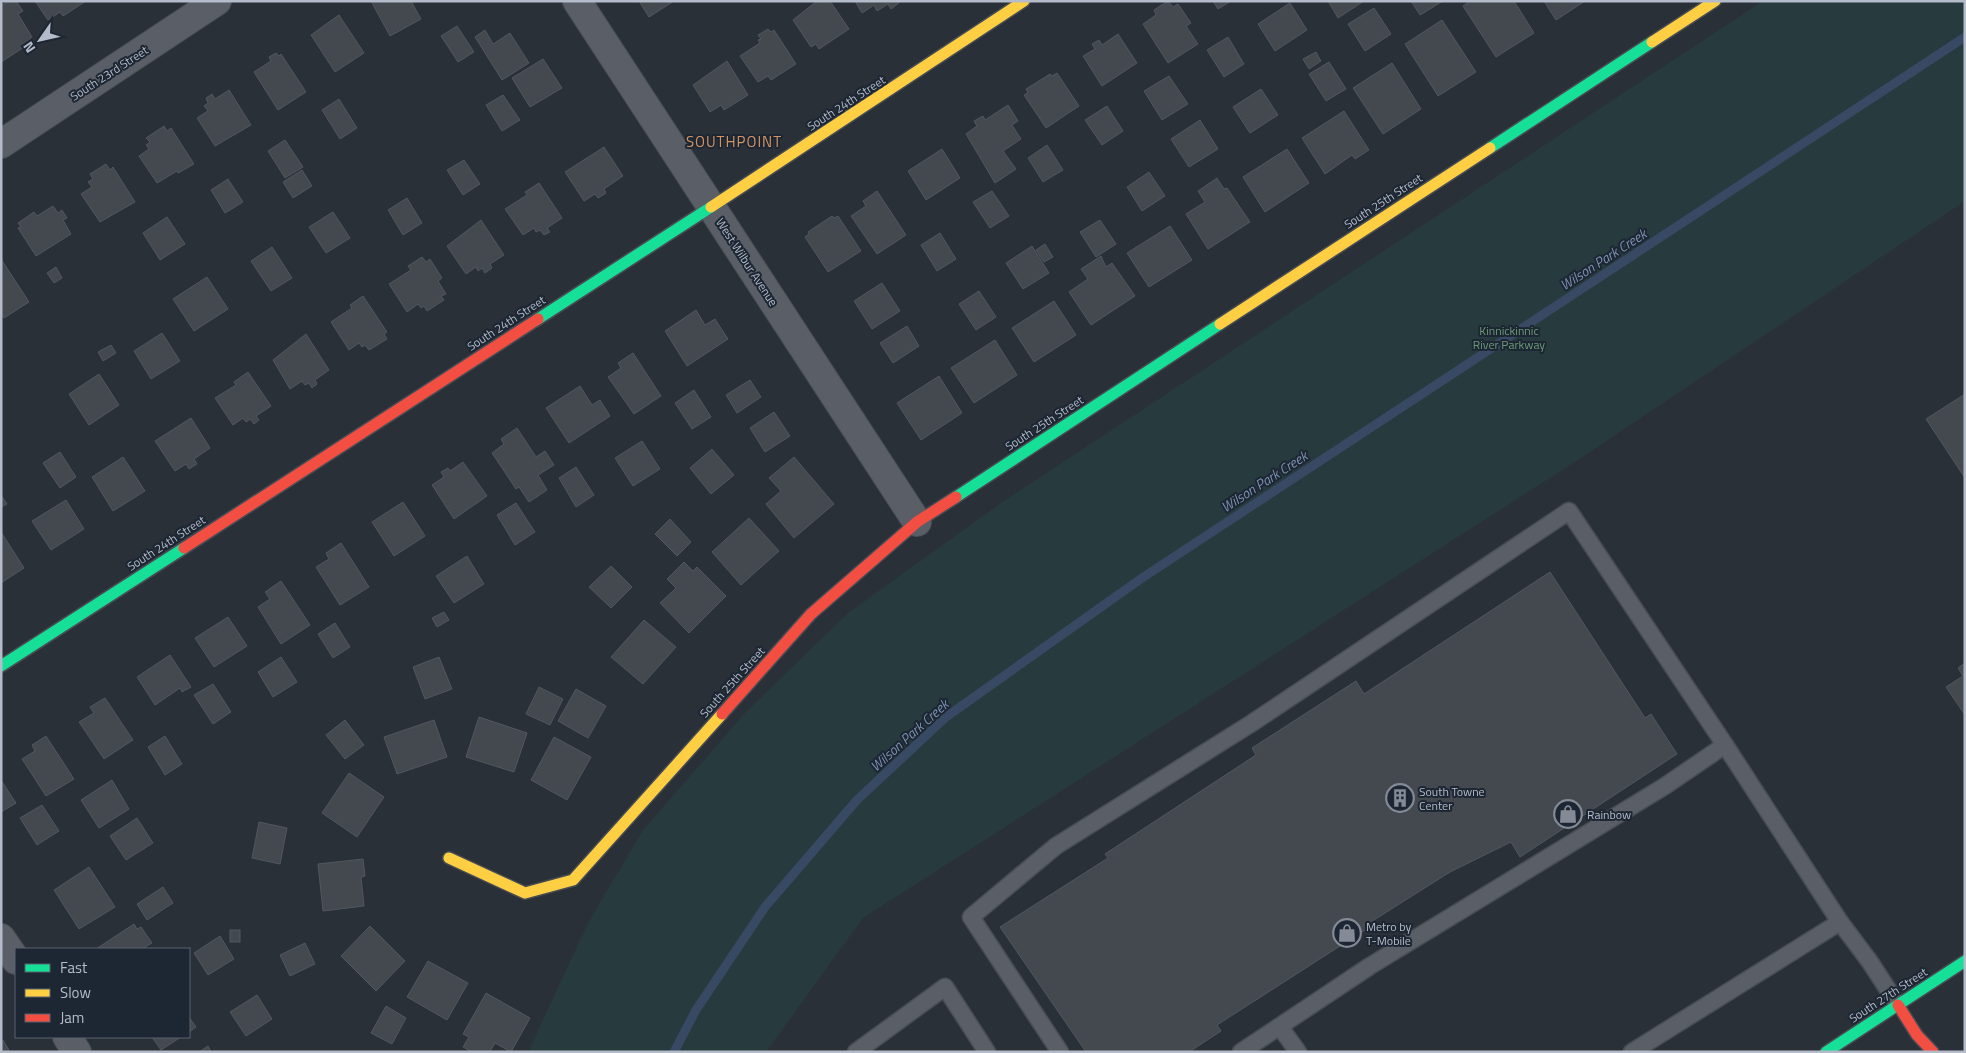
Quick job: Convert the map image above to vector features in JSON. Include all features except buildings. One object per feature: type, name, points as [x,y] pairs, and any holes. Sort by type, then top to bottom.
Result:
[{"type":"street","name":"South 23rd Street","points":[[1,144],[217,1]]},
{"type":"street","name":"West Wilbur Avenue","points":[[577,1],[917,522]]},
{"type":"street","name":"South 24th Street","points":[[1,666],[711,208],[1024,1]]},
{"type":"street","name":"South 25th Street","points":[[449,858],[525,893],[573,880],[811,614],[917,522],[1715,1]]},
{"type":"street","points":[[1,938],[15,959]]},
{"type":"street","name":"South 27th Street","points":[[1826,1052],[1965,961]]},
{"type":"street","points":[[1898,1004],[1917,1035],[1933,1052]]},
{"type":"street","points":[[68,1038],[77,1052]]},
{"type":"lane","points":[[1060,1052],[972,917],[1056,846],[1252,723],[1569,511],[1840,922],[1898,1004]]},
{"type":"lane","points":[[1241,1052],[1370,966],[1665,786],[1725,745]]},
{"type":"lane","points":[[1632,1052],[1840,922]]},
{"type":"lane","points":[[856,1052],[874,1047],[945,987],[987,1052]]},
{"type":"lane","points":[[1280,1027],[1298,1052]]},
{"type":"green space","name":"Kinnickinnic River Parkway","points":[[1763,1],[1965,1],[1965,201],[1581,458],[863,918],[766,1052],[528,1052],[588,923],[643,830],[745,713],[848,613],[1004,501]]},
{"type":"waterway","name":"Wilson Park Creek","points":[[674,1052],[696,1010],[765,907],[857,800],[946,717],[1142,578],[1965,37]]},
{"type":"traffic: fast","points":[[1490,148],[1652,42]]},
{"type":"traffic: fast","points":[[538,319],[711,207]]},
{"type":"traffic: fast","points":[[956,497],[1220,324]]},
{"type":"traffic: fast","points":[[1,666],[184,548]]},
{"type":"traffic: fast","points":[[1826,1052],[1965,961]]},
{"type":"traffic: slow","points":[[711,207],[1024,1]]},
{"type":"traffic: slow","points":[[1652,42],[1715,1]]},
{"type":"traffic: slow","points":[[1220,324],[1490,148]]},
{"type":"traffic: slow","points":[[449,858],[525,893],[573,880],[722,714]]},
{"type":"traffic: jam","points":[[184,548],[538,319]]},
{"type":"traffic: jam","points":[[722,714],[811,614],[917,522],[956,497]]},
{"type":"traffic: jam","points":[[1898,1005],[1917,1035],[1933,1052]]},
{"type":"place","name":"South Towne Center","points":[[1400,798]]},
{"type":"place","name":"Rainbow","points":[[1568,814]]},
{"type":"place","name":"Metro by T-Mobile","points":[[1347,933]]},
{"type":"district","name":"SOUTHPOINT","points":[[734,141]]}]
